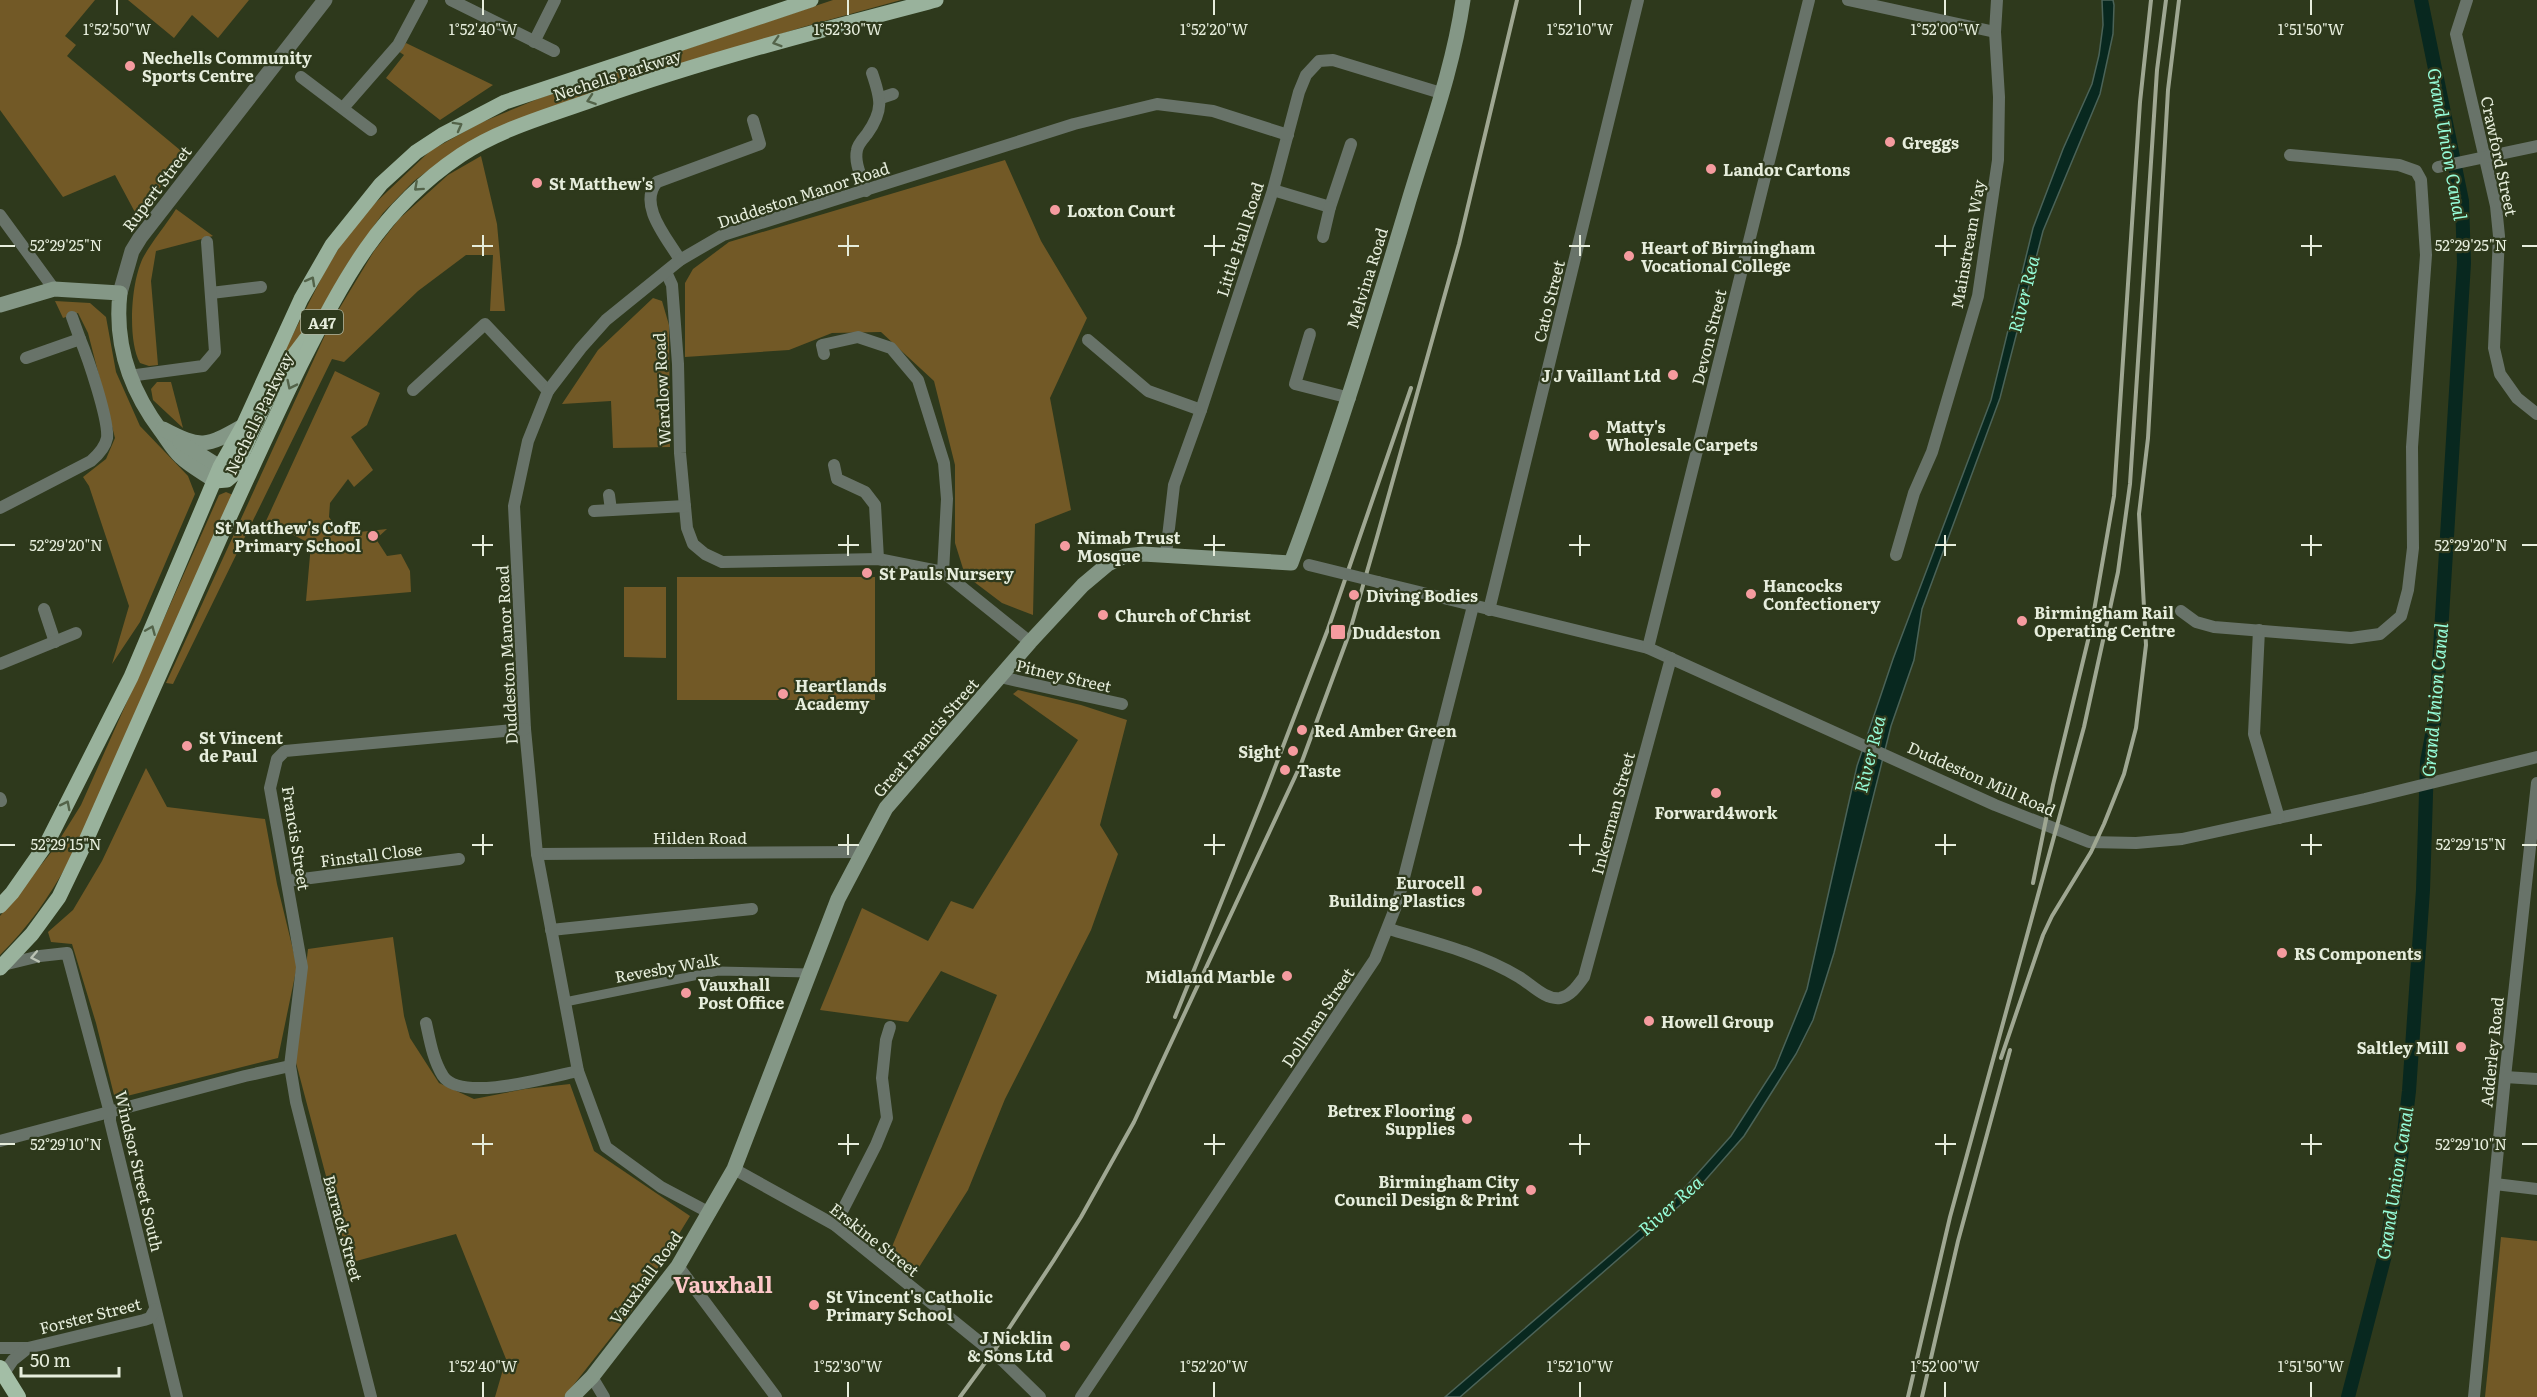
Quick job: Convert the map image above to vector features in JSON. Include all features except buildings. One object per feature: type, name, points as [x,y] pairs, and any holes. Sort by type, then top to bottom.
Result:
[{"type":"highway","points":[[2,1371],[18,1397]]},
{"type":"main road","name":"Nechells Parkway","points":[[1,967],[32,934],[59,897],[84,845],[229,476],[243,426],[301,299],[332,245],[356,213],[381,184],[416,152],[442,135],[505,102],[811,0]]},
{"type":"main road","name":"Nechells Parkway","points":[[0,906],[12,893],[47,843],[271,393],[292,358],[325,316],[357,260],[391,216],[428,178],[464,153],[498,135],[625,88],[785,39],[936,0]]},
{"type":"main road","name":"Melvina Road","points":[[1291,563],[1350,398],[1441,93],[1463,0]]},
{"type":"main road","points":[[0,305],[54,289],[120,293]]},
{"type":"main road","name":"Rupert Street","points":[[120,293],[118,319],[129,376],[143,406],[180,457],[229,476]]},
{"type":"main road","points":[[158,427],[187,442],[207,444],[243,426]]},
{"type":"main road","name":"Great Francis Street","points":[[734,1169],[838,899],[886,808],[1030,642],[1083,585],[1108,564],[1125,556],[1166,554],[1291,563]]},
{"type":"main road","name":"Vauxhall Road","points":[[572,1397],[592,1377],[678,1266],[734,1169]]},
{"type":"street","name":"Rupert Street","points":[[120,293],[132,251],[140,238],[325,0]]},
{"type":"street","points":[[343,108],[398,45],[422,0]]},
{"type":"street","points":[[451,0],[554,51]]},
{"type":"street","points":[[534,42],[555,0]]},
{"type":"street","name":"Cato Street","points":[[1489,610],[1638,0]]},
{"type":"street","name":"Devon Street","points":[[1648,648],[1809,0]]},
{"type":"street","points":[[1848,0],[1995,32]]},
{"type":"street","name":"Mainstream Way","points":[[1896,555],[1914,493],[1932,452],[1978,296],[1998,160],[1999,97],[1995,32],[1997,0]]},
{"type":"street","name":"Crawford Street","points":[[2467,0],[2456,34],[2478,158],[2496,206],[2499,236],[2494,348],[2500,374],[2517,398],[2537,414]]},
{"type":"street","name":"Little Hall Road","points":[[1166,554],[1174,485],[1202,410],[1273,190],[1299,92],[1306,75],[1319,61],[1333,60],[1441,93]]},
{"type":"street","points":[[866,191],[856,164],[856,148],[873,126],[879,111],[880,98],[872,73]]},
{"type":"street","points":[[301,77],[371,130]]},
{"type":"street","points":[[880,98],[893,94]]},
{"type":"street","name":"Duddeston Manor Road","points":[[710,1213],[661,1187],[606,1147],[578,1071],[537,854],[525,729],[514,506],[528,441],[548,391],[581,348],[605,322],[680,260],[723,236],[1074,124],[1157,104],[1213,111],[1288,135]]},
{"type":"street","points":[[680,260],[650,208],[652,188],[657,182],[761,150],[753,120]]},
{"type":"street","points":[[1323,237],[1330,207],[1351,144]]},
{"type":"street","points":[[2438,167],[2537,146]]},
{"type":"street","points":[[2181,611],[2196,622],[2214,627],[2350,638],[2380,634],[2401,616],[2408,590],[2413,548],[2412,447],[2426,255],[2421,180],[2416,171],[2400,165],[2290,155]]},
{"type":"street","points":[[1273,190],[1330,207]]},
{"type":"street","points":[[0,215],[54,289]]},
{"type":"street","points":[[129,376],[203,366],[215,352],[207,242]]},
{"type":"street","name":"Wardlow Road","points":[[666,272],[672,285],[685,506],[687,528],[693,544],[705,554],[722,562],[878,559],[944,572],[1030,642]]},
{"type":"street","points":[[211,293],[261,287]]},
{"type":"street","points":[[0,508],[91,461],[104,447],[106,430],[92,369],[72,317]]},
{"type":"street","points":[[412,390],[485,324],[548,391]]},
{"type":"street","points":[[1310,334],[1295,384],[1350,398]]},
{"type":"street","points":[[822,345],[858,337],[891,348],[918,380],[944,463],[947,499],[944,572]]},
{"type":"street","points":[[26,358],[80,339]]},
{"type":"street","points":[[1088,340],[1148,391],[1202,410]]},
{"type":"street","points":[[834,465],[835,484],[865,492],[875,505],[878,559]]},
{"type":"street","points":[[609,495],[611,510]]},
{"type":"street","points":[[594,511],[685,506]]},
{"type":"street","name":"Duddeston Mill Road","points":[[1291,563],[1309,565],[1648,648],[1995,805],[2089,842],[2136,843],[2182,839],[2537,757]]},
{"type":"street","name":"Dollman Street","points":[[1081,1397],[1375,959],[1389,929],[1404,877],[1473,606]]},
{"type":"street","points":[[44,609],[55,642]]},
{"type":"street","points":[[2259,630],[2254,734],[2279,818]]},
{"type":"street","points":[[0,664],[76,633]]},
{"type":"street","name":"Inkerman Street","points":[[1389,929],[1475,955],[1519,976],[1548,996],[1560,998],[1574,990],[1584,977],[1671,658]]},
{"type":"street","name":"Pitney Street","points":[[1000,677],[1122,704]]},
{"type":"street","name":"Francis Street","points":[[290,1066],[302,967],[270,788],[277,759],[285,751],[525,729]]},
{"type":"street","name":"Adderley Road","points":[[2474,1397],[2505,1077],[2537,783]]},
{"type":"street","name":"Hilden Road","points":[[537,854],[864,852]]},
{"type":"street","name":"Finstall Close","points":[[287,881],[459,859]]},
{"type":"street","points":[[551,930],[752,909]]},
{"type":"street","name":"Windsor Street South","points":[[1,967],[40,956],[68,952],[110,1113],[110,1121],[177,1397]]},
{"type":"street","name":"Revesby Walk","points":[[565,1002],[718,971],[810,973]]},
{"type":"street","points":[[426,1023],[434,1057],[444,1079],[463,1088],[482,1089],[578,1071]]},
{"type":"street","points":[[835,1225],[887,1118],[882,1078],[886,1040],[890,1027]]},
{"type":"street","points":[[0,1141],[290,1066]]},
{"type":"street","name":"Barrack Street","points":[[290,1066],[317,1191],[370,1397]]},
{"type":"street","points":[[2505,1077],[2537,1079]]},
{"type":"street","name":"Erskine Street","points":[[734,1169],[835,1225],[1003,1361],[1040,1397]]},
{"type":"street","points":[[2495,1184],[2537,1189]]},
{"type":"street","points":[[678,1266],[776,1397]]},
{"type":"street","name":"Forster Street","points":[[0,1348],[28,1348],[144,1320],[152,1315],[155,1309]]},
{"type":"street","name":"Forster Street","points":[[2,1371],[28,1348]]},
{"type":"street","points":[[592,1377],[604,1397]]},
{"type":"shaded area","points":[[0,0],[95,0],[65,36],[76,45],[67,56],[186,155],[137,216],[115,175],[63,197],[0,110]]},
{"type":"shaded area","points":[[128,0],[249,0],[218,38],[192,15],[174,38]]},
{"type":"shaded area","points":[[833,0],[901,0],[803,27],[609,88],[456,150],[414,181],[383,213],[347,264],[316,318],[282,364],[278,364],[324,273],[345,238],[370,208],[430,151],[480,123],[540,98]]},
{"type":"shaded area","points":[[406,43],[493,85],[440,120],[386,78],[404,55],[398,51]]},
{"type":"shaded area","points":[[481,156],[497,224],[505,311],[490,311],[493,255],[466,255],[418,291],[344,362],[332,359],[173,684],[166,683],[330,324],[374,251],[399,219],[448,175]]},
{"type":"shaded area","points":[[1005,160],[1041,241],[1087,318],[1050,398],[1071,510],[1035,524],[1033,615],[1002,603],[965,575],[955,543],[955,465],[934,381],[881,332],[832,333],[789,350],[685,357],[685,283],[693,269],[729,242]]},
{"type":"shaded area","points":[[176,209],[213,236],[156,251],[151,281],[158,365],[149,366],[140,363],[133,340],[132,310],[136,279],[144,256]]},
{"type":"shaded area","points":[[653,298],[662,301],[669,325],[670,447],[613,448],[611,401],[562,404],[598,350]]},
{"type":"shaded area","points":[[55,301],[90,303],[106,317],[116,372],[140,426],[188,476],[195,494],[140,622],[112,664],[129,606],[89,486],[83,477],[106,459],[115,438],[88,333],[78,313],[63,318]]},
{"type":"shaded area","points":[[335,371],[380,393],[367,425],[351,437],[373,470],[354,487],[348,479],[330,503],[329,517],[341,534],[387,529],[376,539],[387,556],[401,554],[410,571],[411,592],[306,601],[311,544],[266,521]]},
{"type":"shaded area","points":[[157,382],[171,382],[183,428],[153,400],[151,389]]},
{"type":"shaded area","points":[[226,492],[233,495],[76,848],[42,905],[23,931],[0,955],[0,916],[53,850],[81,805],[219,495]]},
{"type":"shaded area","points":[[677,577],[875,577],[875,700],[677,700]]},
{"type":"shaded area","points":[[624,587],[666,587],[666,658],[624,657]]},
{"type":"shaded area","points":[[1018,690],[1081,705],[1127,720],[1100,825],[1118,854],[1091,930],[1005,1099],[968,1190],[916,1272],[901,1267],[889,1254],[997,995],[941,971],[908,1022],[820,1010],[862,908],[928,941],[951,901],[973,909],[1078,740],[1013,694]]},
{"type":"shaded area","points":[[146,768],[167,807],[265,819],[277,884],[297,966],[278,1058],[115,1099],[96,1023],[72,944],[51,942],[48,932],[73,910],[102,861]]},
{"type":"shaded area","points":[[393,937],[404,1016],[410,1038],[439,1083],[474,1099],[525,1089],[570,1084],[594,1151],[690,1216],[631,1312],[564,1397],[495,1397],[506,1359],[456,1234],[349,1263],[295,1059],[308,949]]},
{"type":"shaded area","points":[[2501,1237],[2537,1241],[2537,1397],[2485,1397]]},
{"type":"water","name":"River Rea","points":[[2102,0],[2113,0],[2114,5],[2113,34],[2100,94],[2043,231],[2000,398],[1922,609],[1914,660],[1891,726],[1834,953],[1813,1020],[1796,1054],[1744,1136],[1694,1193],[1460,1397],[1445,1397],[1673,1201],[1731,1136],[1775,1068],[1807,989],[1857,766],[1893,659],[1991,400],[2033,228],[2063,149],[2092,84],[2103,25]]},
{"type":"waterway","name":"Grand Union Canal","points":[[2348,1397],[2385,1255],[2401,1159],[2409,1091],[2423,890],[2427,762],[2436,713],[2464,263],[2462,201],[2421,0]]},
{"type":"railway","points":[[960,1397],[998,1345],[1054,1260],[1134,1122],[1301,764],[1349,634],[1377,537],[1459,244],[1517,0]]},
{"type":"railway","points":[[2033,883],[2053,785],[2091,628],[2114,496],[2140,102],[2151,0]]},
{"type":"railway","points":[[1908,1397],[1950,1217],[2084,727],[2118,572],[2130,484],[2157,70],[2166,0]]},
{"type":"railway","points":[[2001,1058],[2043,935],[2091,852],[2104,824],[2124,774],[2136,728],[2146,645],[2139,514],[2148,438],[2168,90],[2179,0]]},
{"type":"railway","points":[[1175,1017],[1328,629],[1411,388]]},
{"type":"railway","points":[[1922,1397],[1958,1241],[2010,1050]]},
{"type":"place","name":"Nechells Community Sports Centre","points":[[130,66]]},
{"type":"place","name":"Greggs","points":[[1890,142]]},
{"type":"place","name":"Landor Cartons","points":[[1711,169]]},
{"type":"place","name":"St Matthew's","points":[[537,183]]},
{"type":"place","name":"Loxton Court","points":[[1055,210]]},
{"type":"place","name":"Heart of Birmingham Vocational College","points":[[1629,256]]},
{"type":"place","name":"J J Vaillant Ltd","points":[[1673,375]]},
{"type":"place","name":"Matty's Wholesale Carpets","points":[[1594,435]]},
{"type":"place","name":"St Matthew's CofE Primary School","points":[[373,536]]},
{"type":"place","name":"Nimab Trust Mosque","points":[[1065,546]]},
{"type":"place","name":"St Pauls Nursery","points":[[867,573]]},
{"type":"place","name":"Hancocks Confectionery","points":[[1751,594]]},
{"type":"place","name":"Diving Bodies","points":[[1354,595]]},
{"type":"place","name":"Church of Christ","points":[[1103,615]]},
{"type":"place","name":"Birmingham Rail Operating Centre","points":[[2022,621]]},
{"type":"place","name":"Duddeston","points":[[1338,632]]},
{"type":"place","name":"Heartlands Academy","points":[[783,694]]},
{"type":"place","name":"Red Amber Green","points":[[1302,730]]},
{"type":"place","name":"St Vincent de Paul","points":[[187,746]]},
{"type":"place","name":"Sight","points":[[1293,751]]},
{"type":"place","name":"Taste","points":[[1285,770]]},
{"type":"place","name":"Forward4work","points":[[1716,793]]},
{"type":"place","name":"Eurocell Building Plastics","points":[[1477,891]]},
{"type":"place","name":"RS Components","points":[[2282,953]]},
{"type":"place","name":"Midland Marble","points":[[1287,976]]},
{"type":"place","name":"Vauxhall Post Office","points":[[686,993]]},
{"type":"place","name":"Howell Group","points":[[1649,1021]]},
{"type":"place","name":"Saltley Mill","points":[[2461,1047]]},
{"type":"place","name":"Betrex Flooring Supplies","points":[[1467,1119]]},
{"type":"place","name":"Birmingham City Council Design & Print","points":[[1531,1190]]},
{"type":"place","name":"St Vincent's Catholic Primary School","points":[[814,1305]]},
{"type":"place","name":"J Nicklin & Sons Ltd","points":[[1065,1346]]},
{"type":"district","name":"Vauxhall","points":[[723,1283]]}]
